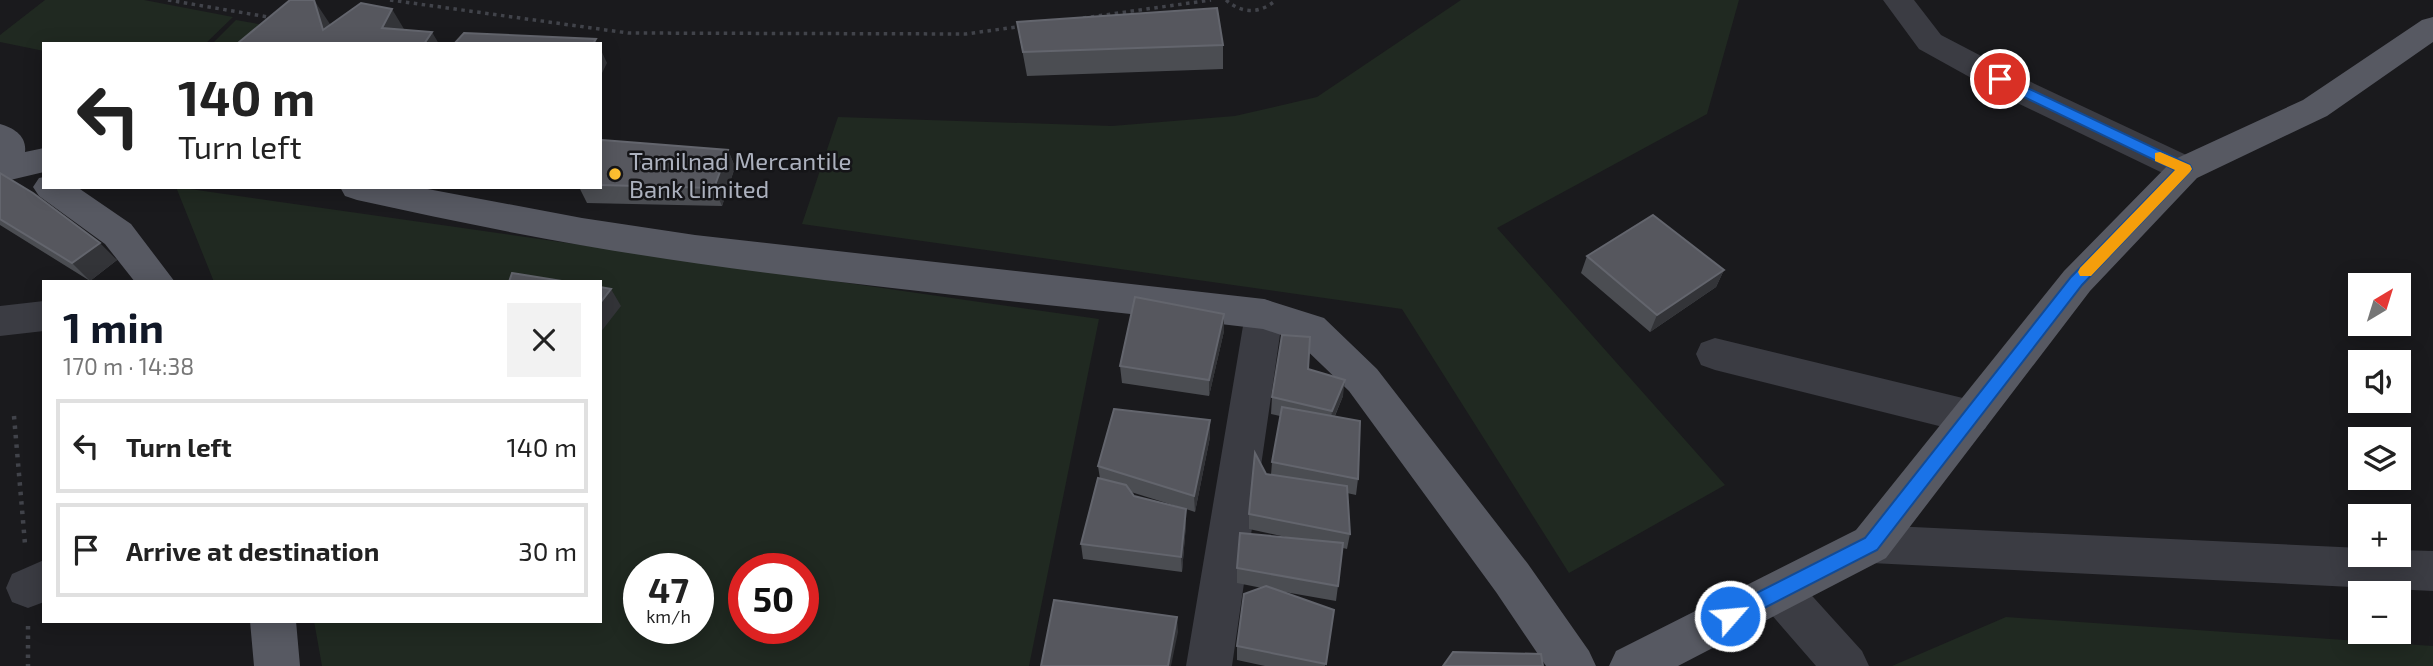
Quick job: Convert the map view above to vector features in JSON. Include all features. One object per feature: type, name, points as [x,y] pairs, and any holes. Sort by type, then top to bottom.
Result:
[{"type":"main road","points":[[1632,666],[1871,544],[2077,281],[2185,169],[2315,108],[2433,27]]},
{"type":"main road","points":[[2,157],[42,160]]},
{"type":"main road","points":[[2,157],[42,182]]},
{"type":"main road","points":[[54,189],[118,234],[154,280]]},
{"type":"main road","points":[[366,189],[494,216],[759,257],[1264,314],[1310,329],[1363,380],[1573,666]]},
{"type":"main road","points":[[273,623],[277,666]]},
{"type":"street","points":[[1898,0],[1930,42],[2023,92],[2185,169]]},
{"type":"street","points":[[1209,666],[1264,314]]},
{"type":"street","points":[[0,321],[42,316]]},
{"type":"street","points":[[1715,354],[1971,417]]},
{"type":"street","points":[[1871,544],[2433,571]]},
{"type":"street","points":[[1779,591],[1846,666]]},
{"type":"path","points":[[168,0],[287,20]]},
{"type":"path","points":[[390,0],[628,33],[966,34],[1034,24]]},
{"type":"path","points":[[1075,19],[1211,0]]},
{"type":"path","points":[[1226,0],[1238,9],[1252,11],[1266,8],[1276,0]]},
{"type":"path","points":[[14,416],[36,584]]},
{"type":"shaded area","points":[[45,0],[144,0],[233,17],[207,42],[42,42],[42,51],[0,42],[0,35]]},
{"type":"shaded area","points":[[1461,0],[1739,0],[1707,114],[1497,228],[1725,485],[1569,573],[1402,309],[802,224],[838,117],[1112,126],[1235,116],[1317,97]]},
{"type":"shaded area","points":[[236,20],[276,27],[259,42],[214,42]]},
{"type":"shaded area","points":[[177,189],[1099,319],[1029,666],[322,666],[314,623],[602,623],[602,280],[213,280]]},
{"type":"shaded area","points":[[2006,617],[2348,640],[2348,644],[2433,646],[2433,666],[1892,666]]},
{"type":"building","points":[[290,0],[314,0],[323,30],[361,3],[392,9],[382,28],[432,32],[425,42],[239,42]]},
{"type":"building","points":[[1217,8],[1223,45],[1023,52],[1017,22]]},
{"type":"building","points":[[464,33],[596,39],[594,42],[456,42]]},
{"type":"building","points":[[602,140],[728,150],[714,188],[602,185]]},
{"type":"building","points":[[0,173],[33,193],[100,243],[72,263],[0,219]]},
{"type":"building","points":[[1653,215],[1724,270],[1657,315],[1587,256]]},
{"type":"building","points":[[512,273],[556,280],[510,280]]},
{"type":"building","points":[[602,287],[611,289],[602,300]]},
{"type":"building","points":[[1135,297],[1224,314],[1209,380],[1120,366]]},
{"type":"building","points":[[1282,335],[1310,337],[1308,369],[1345,380],[1332,411],[1272,397]]},
{"type":"building","points":[[1282,407],[1360,421],[1358,479],[1272,462]]},
{"type":"building","points":[[1114,409],[1210,420],[1194,496],[1098,466]]},
{"type":"building","points":[[1255,453],[1266,474],[1347,486],[1350,534],[1249,514]]},
{"type":"building","points":[[1098,478],[1126,485],[1134,496],[1186,509],[1181,557],[1081,544]]},
{"type":"building","points":[[1240,533],[1343,543],[1338,586],[1237,568]]},
{"type":"building","points":[[1266,586],[1334,610],[1326,664],[1237,646],[1244,594]]},
{"type":"building","points":[[1054,600],[1177,617],[1168,666],[1041,666]]},
{"type":"building","points":[[1453,652],[1541,654],[1543,666],[1443,666]]},
{"type":"slow traffic","points":[[2086,272],[2185,169],[2160,157]]},
{"type":"place","name":"Tamilnad Mercantile Bank Limited","points":[[615,174]]},
{"type":"route","points":[[1730,616],[1871,544],[2077,281],[2185,169],[2000,79]]}]
